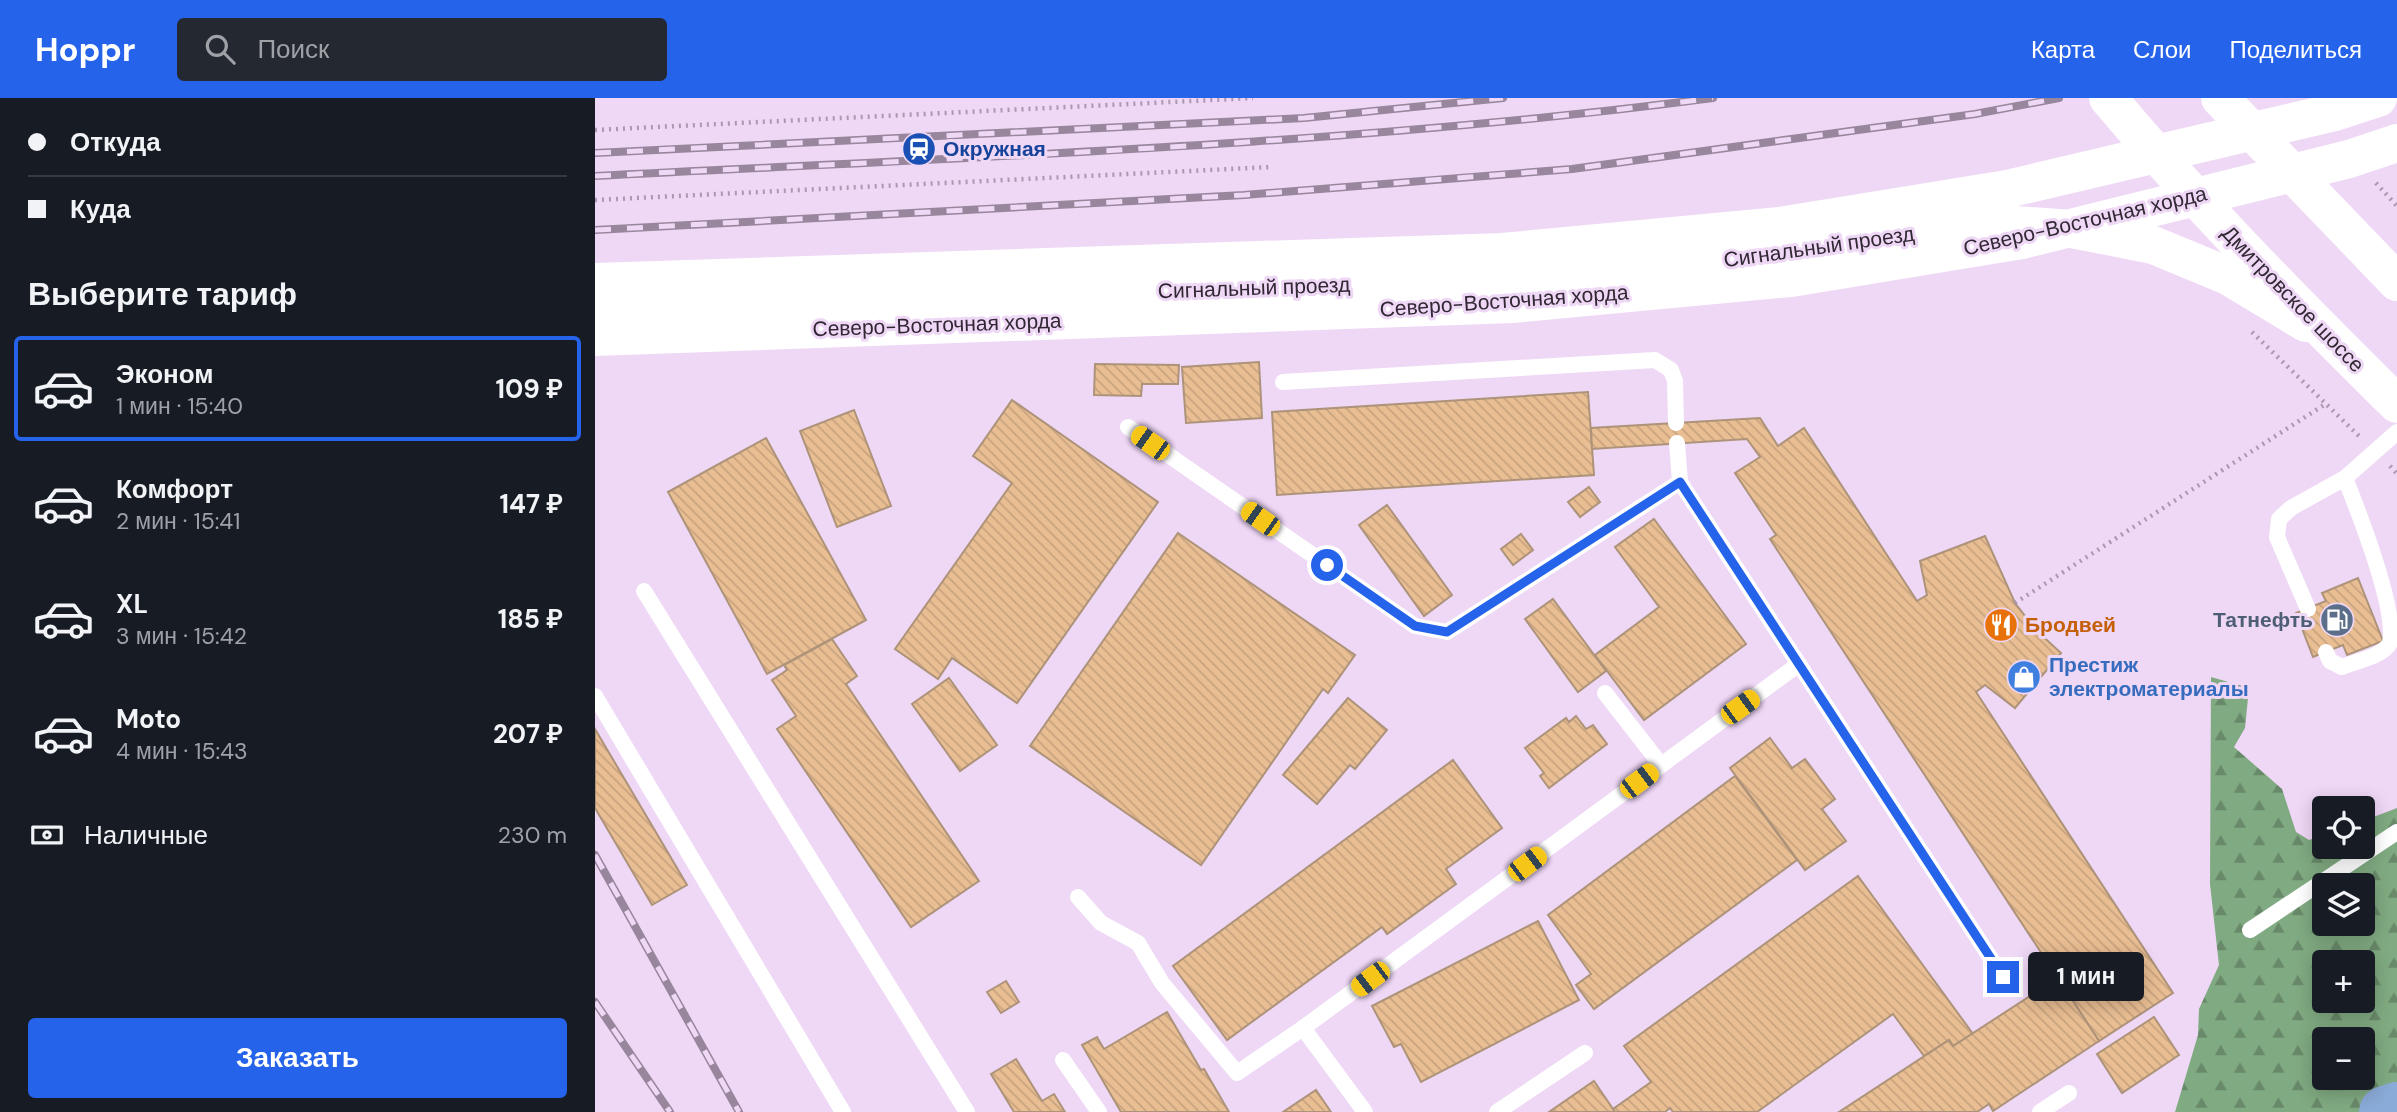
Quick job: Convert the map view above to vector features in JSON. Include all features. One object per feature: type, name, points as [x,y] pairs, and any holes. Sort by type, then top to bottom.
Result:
[{"type":"main road","name":"Дмитровское шоссе","points":[[2109,98],[2176,178],[2397,404]]},
{"type":"main road","points":[[2220,98],[2397,282]]},
{"type":"main road","points":[[595,282],[1502,252],[1780,226],[2007,189],[2335,112],[2378,98]]},
{"type":"main road","name":"Северо-Восточная хорда","points":[[595,337],[1513,304],[1791,278],[2022,240],[2349,159],[2397,143]]},
{"type":"main road","name":"Сигнальный проезд","points":[[595,310],[1507,280],[1674,267],[1991,223],[2071,229],[2128,239],[2178,254],[2257,292],[2342,349]]},
{"type":"lane","points":[[1283,382],[1655,360],[1671,370],[1676,423]]},
{"type":"lane","points":[[1128,427],[1415,626],[1447,632],[1680,482]]},
{"type":"lane","points":[[2308,609],[2277,537],[2279,519],[2291,508],[2345,478],[2397,432]]},
{"type":"lane","points":[[1677,443],[1680,482],[2003,977]]},
{"type":"lane","points":[[2326,652],[2330,661],[2342,667],[2383,651],[2391,642],[2394,618],[2390,594],[2345,478]]},
{"type":"lane","points":[[644,591],[967,1112]]},
{"type":"lane","points":[[1079,897],[1101,923],[1138,943],[1162,983],[1237,1073],[1303,1028],[1799,664]]},
{"type":"lane","points":[[1605,693],[1661,765]]},
{"type":"lane","points":[[595,696],[843,1112]]},
{"type":"lane","points":[[2250,930],[2397,832]]},
{"type":"lane","points":[[1303,1028],[1365,1112]]},
{"type":"lane","points":[[1497,1112],[1585,1053]]},
{"type":"lane","points":[[1063,1060],[1099,1112]]},
{"type":"lane","points":[[2040,1112],[2069,1093]]},
{"type":"path","points":[[595,130],[1253,98]]},
{"type":"path","points":[[595,200],[1271,167]]},
{"type":"path","points":[[2245,327],[2327,403],[2397,474]]},
{"type":"path","points":[[2015,603],[2327,403]]},
{"type":"green space","points":[[2211,677],[2249,688],[2245,728],[2234,747],[2282,789],[2296,832],[2309,840],[2312,839],[2312,859],[2375,859],[2375,816],[2397,808],[2397,1112],[2175,1112],[2198,1035],[2199,1009],[2219,965],[2210,884]]},
{"type":"building","points":[[1259,362],[1262,418],[1186,423],[1182,367]]},
{"type":"building","points":[[1095,364],[1179,365],[1178,384],[1142,384],[1141,396],[1094,395]]},
{"type":"building","points":[[1588,392],[1594,475],[1277,495],[1272,412]]},
{"type":"building","points":[[1012,400],[1158,502],[1017,703],[952,658],[938,679],[895,649],[1012,483],[973,456]]},
{"type":"building","points":[[854,410],[891,506],[837,527],[800,431]]},
{"type":"building","points":[[1760,418],[1778,446],[1804,428],[1917,601],[1927,595],[1920,561],[1985,536],[2015,603],[2036,630],[2061,653],[2015,708],[1985,685],[1976,692],[2173,993],[2099,1041],[1770,539],[1776,535],[1735,473],[1760,457],[1747,439],[1592,449],[1591,428]]},
{"type":"building","points":[[766,438],[866,620],[767,674],[668,492]]},
{"type":"building","points":[[1589,487],[1600,502],[1580,517],[1568,502]]},
{"type":"building","points":[[1387,505],[1452,595],[1424,616],[1359,525]]},
{"type":"building","points":[[1654,519],[1746,644],[1644,720],[1595,655],[1659,607],[1615,547]]},
{"type":"building","points":[[1178,533],[1355,655],[1328,693],[1323,689],[1201,865],[1030,746]]},
{"type":"building","points":[[1521,534],[1533,550],[1513,565],[1501,549]]},
{"type":"building","points":[[2358,578],[2383,641],[2347,655],[2343,645],[2313,657],[2296,613],[2326,601],[2322,593]]},
{"type":"building","points":[[1553,599],[1606,671],[1578,692],[1525,619]]},
{"type":"building","points":[[832,639],[857,676],[846,684],[979,881],[911,927],[777,729],[796,716],[772,680],[787,670],[784,665]]},
{"type":"building","points":[[949,678],[997,745],[960,771],[912,704]]},
{"type":"building","points":[[1348,698],[1387,730],[1355,769],[1350,765],[1317,804],[1283,775]]},
{"type":"building","points":[[1576,716],[1586,729],[1593,725],[1607,744],[1549,788],[1540,776],[1544,773],[1525,748],[1566,718],[1569,722]]},
{"type":"building","points":[[595,729],[687,885],[652,905],[595,808]]},
{"type":"building","points":[[1770,738],[1792,768],[1805,759],[1835,799],[1822,809],[1846,841],[1805,870],[1730,768]]},
{"type":"building","points":[[1453,760],[1502,828],[1446,869],[1456,884],[1387,934],[1382,927],[1227,1040],[1173,966]]},
{"type":"building","points":[[1735,776],[1797,860],[1594,1009],[1576,985],[1591,974],[1548,915]]},
{"type":"building","points":[[1858,876],[1973,1034],[1953,1046],[1949,1040],[1924,1056],[1893,1014],[1757,1112],[1673,1112],[1670,1108],[1665,1112],[1615,1112],[1613,1109],[1651,1082],[1624,1046]]},
{"type":"building","points":[[1538,921],[1579,1000],[1421,1082],[1401,1044],[1394,1047],[1372,1006]]},
{"type":"building","points":[[2058,978],[2099,1041],[1993,1111],[1989,1104],[1977,1112],[1839,1112],[1949,1040],[1953,1046]]},
{"type":"building","points":[[1006,981],[1019,1002],[1001,1013],[987,992]]},
{"type":"building","points":[[1167,1012],[1229,1112],[1121,1112],[1082,1045],[1097,1037],[1104,1049]]},
{"type":"building","points":[[2154,1017],[2179,1055],[2122,1093],[2097,1054]]},
{"type":"building","points":[[1016,1059],[1042,1101],[1054,1094],[1065,1112],[1014,1112],[991,1074]]},
{"type":"building","points":[[1594,1081],[1615,1112],[1549,1112]]},
{"type":"building","points":[[1316,1090],[1331,1112],[1283,1112]]},
{"type":"waterway","points":[[2385,1112],[2397,1108]]},
{"type":"railway","points":[[595,153],[1304,118],[1503,98]]},
{"type":"railway","points":[[595,176],[1015,156],[1295,139],[1434,128],[1713,98]]},
{"type":"railway","points":[[595,230],[1244,195],[1572,169],[1975,114],[2059,98]]},
{"type":"railway","points":[[595,855],[739,1112]]},
{"type":"railway","points":[[595,1002],[670,1112]]},
{"type":"place","name":"Окружная","points":[[919,149]]},
{"type":"place","name":"Татнефть","points":[[2337,620]]},
{"type":"place","name":"Бродвей","points":[[2001,625]]},
{"type":"place","name":"Престиж электроматериалы","points":[[2024,677]]},
{"type":"route","points":[[1327,565],[1415,626],[1447,632],[1680,482],[2003,977]]}]
